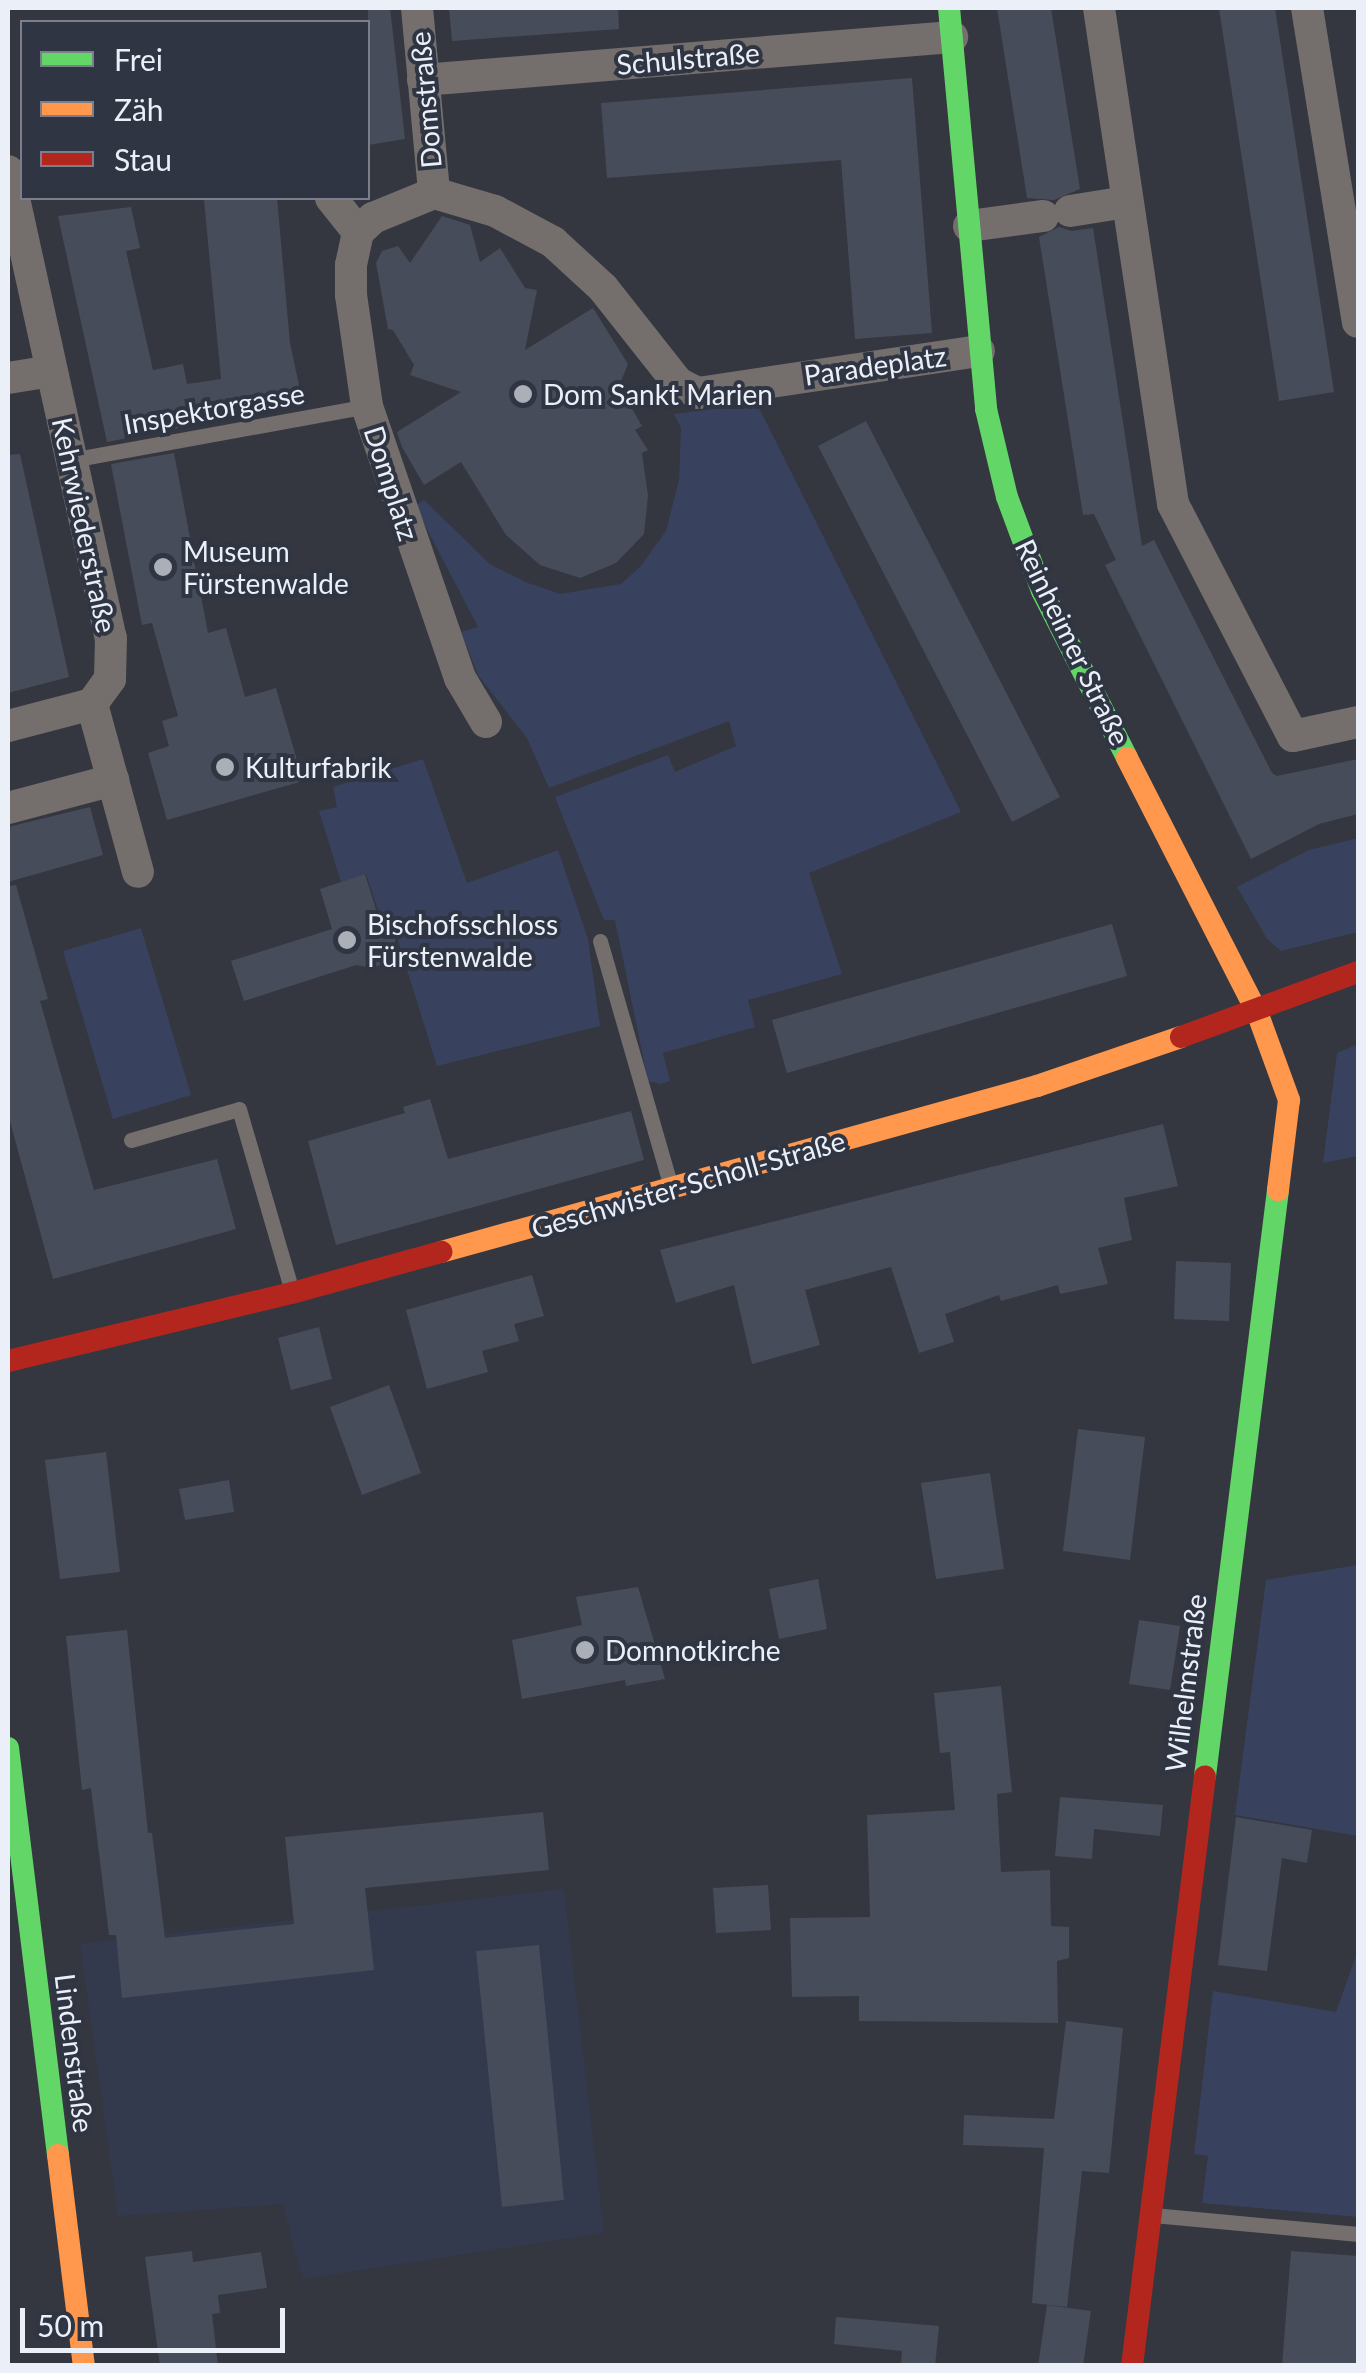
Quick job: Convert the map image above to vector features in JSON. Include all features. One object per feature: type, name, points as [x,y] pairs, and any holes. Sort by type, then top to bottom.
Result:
[{"type":"street","name":"Domstraße","points":[[417,8],[434,193]]},
{"type":"street","points":[[1099,8],[1173,504],[1292,736],[1358,722]]},
{"type":"street","points":[[1307,8],[1358,322]]},
{"type":"street","name":"Schulstraße","points":[[424,80],[951,22]]},
{"type":"street","name":"Reinheimer Straße","points":[[951,22],[979,351],[986,409],[1006,497],[1042,590],[1257,1012]]},
{"type":"street","name":"Kehrwiederstraße","points":[[15,189],[70,460],[112,638],[110,679],[92,704]]},
{"type":"street","points":[[333,200],[358,232],[373,218],[434,193]]},
{"type":"street","name":"Paradeplatz","points":[[434,193],[495,211],[553,242],[603,288],[678,383],[698,393],[770,379],[979,351]]},
{"type":"street","points":[[969,226],[1126,202]]},
{"type":"street","name":"Domplatz","points":[[358,232],[351,294],[367,406],[460,678],[486,722]]},
{"type":"street","points":[[8,378],[51,371]]},
{"type":"street","points":[[8,726],[92,704],[138,872]]},
{"type":"street","points":[[8,808],[113,780]]},
{"type":"street","name":"Geschwister-Scholl-Straße","points":[[8,1361],[292,1293],[1036,1086],[1257,1012],[1358,972]]},
{"type":"street","name":"Wilhelmstraße","points":[[1132,2366],[1289,1100],[1257,1012]]},
{"type":"street","name":"Lindenstraße","points":[[8,1748],[84,2366]]},
{"type":"lane","name":"Inspektorgasse","points":[[70,460],[367,406]]},
{"type":"lane","points":[[600,942],[671,1190]]},
{"type":"lane","points":[[131,1140],[239,1109],[292,1293]]},
{"type":"lane","points":[[1152,2215],[1358,2234]]},
{"type":"shaded area","points":[[757,404],[961,812],[809,873],[842,974],[748,1000],[755,1027],[663,1053],[670,1081],[661,1084],[648,1081],[615,920],[604,920],[555,797],[668,755],[675,772],[736,746],[729,721],[549,788],[527,738],[478,675],[461,632],[478,627],[415,506],[424,500],[491,565],[528,583],[560,594],[621,584],[640,567],[666,531],[679,480],[681,428],[674,414]]},
{"type":"shaded area","points":[[423,759],[467,883],[558,850],[588,939],[600,1026],[437,1066],[390,915],[380,916],[366,874],[341,882],[319,811],[337,807],[333,787]]},
{"type":"shaded area","points":[[1358,838],[1358,932],[1281,951],[1267,939],[1237,887],[1309,850]]},
{"type":"shaded area","points":[[141,928],[191,1095],[113,1119],[63,951]]},
{"type":"shaded area","points":[[1358,1044],[1358,1156],[1323,1163],[1337,1053]]},
{"type":"shaded area","points":[[1358,1565],[1358,1836],[1235,1815],[1266,1580]]},
{"type":"shaded area","points":[[564,1889],[604,2233],[302,2279],[283,2204],[118,2216],[80,1944]]},
{"type":"shaded area","points":[[1358,1950],[1358,2217],[1202,2203],[1208,2156],[1194,2154],[1213,1991],[1336,2012]]},
{"type":"building","points":[[368,8],[390,8],[405,139],[370,145],[370,20]]},
{"type":"building","points":[[449,8],[618,8],[619,29],[452,41]]},
{"type":"building","points":[[997,8],[1051,8],[1080,189],[1054,200],[1027,198]]},
{"type":"building","points":[[1219,8],[1275,8],[1334,392],[1279,401]]},
{"type":"building","points":[[912,78],[932,333],[855,339],[841,160],[607,178],[601,103]]},
{"type":"building","points":[[204,200],[277,200],[290,343],[303,404],[107,442],[58,216],[131,207],[140,248],[126,251],[153,370],[183,364],[187,384],[221,379]]},
{"type":"building","name":"Dom Sankt Marien","points":[[442,216],[470,225],[480,262],[500,248],[525,288],[537,290],[525,350],[593,308],[628,364],[619,386],[642,426],[635,430],[648,450],[642,453],[648,496],[644,534],[616,563],[580,578],[540,565],[506,535],[461,462],[424,485],[402,447],[397,432],[461,392],[410,375],[414,365],[393,330],[388,329],[376,263],[382,251],[398,246],[410,263]]},
{"type":"building","points":[[1059,227],[1072,231],[1093,228],[1142,546],[1154,540],[1272,773],[1277,776],[1358,759],[1358,814],[1319,824],[1251,859],[1105,565],[1116,560],[1094,514],[1083,515],[1039,237]]},
{"type":"building","points":[[866,421],[1060,797],[1012,822],[818,446]]},
{"type":"building","points":[[174,453],[208,633],[226,628],[245,697],[276,688],[303,781],[167,820],[148,753],[169,746],[162,721],[178,716],[152,623],[142,625],[111,464]]},
{"type":"building","points":[[20,454],[69,677],[8,693],[8,455]]},
{"type":"building","points":[[90,807],[103,855],[8,882],[8,827]]},
{"type":"building","name":"Bischofsschloss Fürstenwalde","points":[[365,874],[378,916],[396,936],[393,954],[384,964],[372,968],[356,965],[244,1001],[231,961],[332,929],[320,889]]},
{"type":"building","points":[[16,885],[48,999],[40,1001],[94,1190],[217,1159],[236,1229],[53,1279],[8,1114],[8,886]]},
{"type":"building","points":[[1112,924],[1127,976],[787,1073],[772,1020]]},
{"type":"building","points":[[430,1099],[448,1159],[631,1111],[644,1160],[336,1245],[308,1141],[405,1113],[403,1107]]},
{"type":"building","points":[[1163,1124],[1178,1186],[1124,1198],[1132,1240],[1098,1248],[1108,1284],[1060,1294],[1058,1285],[1001,1301],[999,1295],[945,1314],[954,1342],[919,1353],[891,1267],[805,1290],[820,1345],[752,1364],[734,1285],[676,1303],[660,1250]]},
{"type":"building","points":[[1176,1261],[1231,1263],[1229,1321],[1174,1319]]},
{"type":"building","points":[[532,1275],[544,1316],[514,1324],[519,1341],[482,1351],[488,1372],[427,1389],[406,1310]]},
{"type":"building","points":[[319,1327],[332,1379],[291,1390],[278,1338]]},
{"type":"building","points":[[389,1385],[421,1473],[362,1495],[330,1407]]},
{"type":"building","points":[[1078,1429],[1145,1437],[1130,1560],[1063,1551]]},
{"type":"building","points":[[106,1452],[120,1572],[60,1579],[45,1460]]},
{"type":"building","points":[[990,1473],[1004,1569],[936,1579],[921,1483]]},
{"type":"building","points":[[229,1480],[234,1512],[185,1520],[179,1489]]},
{"type":"building","points":[[818,1579],[827,1629],[779,1639],[769,1589]]},
{"type":"building","name":"Domnotkirche","points":[[638,1587],[665,1679],[626,1686],[625,1680],[522,1699],[512,1640],[582,1625],[576,1597]]},
{"type":"building","points":[[1139,1620],[1180,1626],[1170,1690],[1129,1684]]},
{"type":"building","points":[[127,1630],[148,1833],[152,1833],[165,1938],[294,1924],[285,1837],[543,1812],[549,1870],[365,1888],[374,1970],[122,1998],[116,1935],[109,1935],[91,1788],[82,1790],[66,1636]]},
{"type":"building","points":[[1001,1686],[1012,1792],[997,1794],[1001,1872],[1050,1870],[1051,1926],[1069,1927],[1069,1958],[1057,1961],[1058,2023],[859,2021],[859,1996],[792,1997],[790,1918],[870,1917],[867,1815],[955,1810],[950,1752],[940,1753],[934,1693]]},
{"type":"building","points":[[1060,1797],[1163,1805],[1160,1836],[1094,1829],[1092,1859],[1055,1856]]},
{"type":"building","points":[[1236,1817],[1312,1830],[1307,1863],[1282,1858],[1267,1971],[1218,1965]]},
{"type":"building","points":[[768,1885],[771,1930],[716,1933],[713,1888]]},
{"type":"building","points":[[539,1945],[564,2200],[502,2207],[476,1951]]},
{"type":"building","points":[[1066,2021],[1123,2028],[1109,2173],[1082,2171],[1067,2307],[1032,2303],[1044,2148],[963,2145],[964,2115],[1054,2119]]},
{"type":"building","points":[[192,2251],[193,2262],[261,2252],[267,2288],[218,2295],[220,2313],[212,2314],[218,2366],[160,2366],[145,2257]]},
{"type":"building","points":[[1291,2251],[1358,2256],[1358,2366],[1282,2366]]},
{"type":"building","points":[[1047,2305],[1091,2311],[1083,2366],[1038,2366]]},
{"type":"building","points":[[836,2317],[939,2326],[935,2366],[901,2366],[902,2351],[834,2344]]},
{"type":"traffic: fast","points":[[949,8],[986,409],[1007,497],[1042,591],[1127,758]]},
{"type":"traffic: fast","points":[[1205,1776],[1278,1190]]},
{"type":"traffic: fast","points":[[8,1748],[58,2155]]},
{"type":"traffic: slow","points":[[1127,758],[1257,1012],[1289,1100],[1278,1190]]},
{"type":"traffic: slow","points":[[441,1252],[1037,1086],[1181,1037]]},
{"type":"traffic: slow","points":[[58,2155],[84,2366]]},
{"type":"traffic: jam","points":[[1181,1037],[1358,972]]},
{"type":"traffic: jam","points":[[8,1361],[292,1293],[441,1252]]},
{"type":"traffic: jam","points":[[1132,2366],[1205,1776]]},
{"type":"place","name":"Dom Sankt Marien","points":[[523,394]]},
{"type":"place","name":"Museum Fürstenwalde","points":[[163,567]]},
{"type":"place","name":"Kulturfabrik","points":[[225,767]]},
{"type":"place","name":"Bischofsschloss Fürstenwalde","points":[[347,940]]},
{"type":"place","name":"Domnotkirche","points":[[585,1650]]}]
